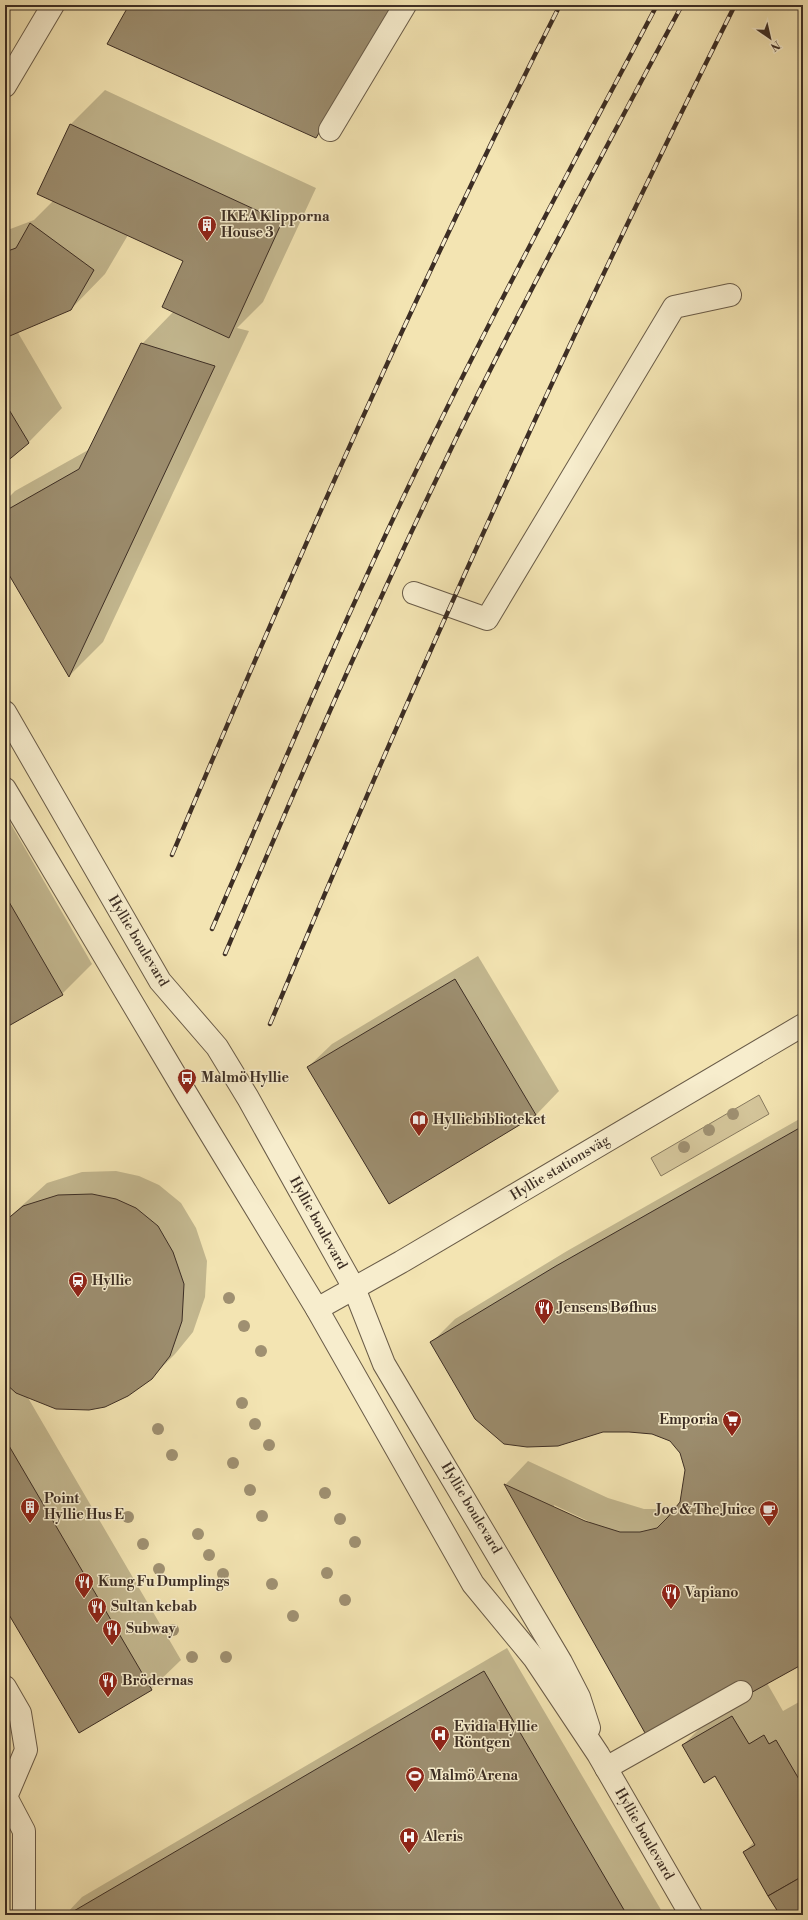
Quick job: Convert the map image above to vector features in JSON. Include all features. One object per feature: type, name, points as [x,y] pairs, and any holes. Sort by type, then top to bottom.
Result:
[{"type":"street","points":[[5,86],[53,5]]},
{"type":"street","points":[[330,130],[405,5]]},
{"type":"street","points":[[414,594],[487,619],[674,307],[730,295]]},
{"type":"street","name":"Hyllie boulevard","points":[[5,712],[160,981],[218,1047],[317,1219],[354,1288],[384,1364],[561,1662],[579,1697],[602,1761]]},
{"type":"street","name":"Hyllie boulevard","points":[[5,789],[183,1088],[317,1308],[474,1584],[534,1658],[602,1761],[691,1915]]},
{"type":"street","name":"Hyllie stationsväg","points":[[317,1308],[401,1262],[803,1025]]},
{"type":"street","points":[[5,1688],[20,1713],[26,1750],[6,1796],[24,1831],[24,1915]]},
{"type":"street","points":[[602,1761],[741,1692]]},
{"type":"shaded area","points":[[759,1095],[769,1114],[661,1176],[651,1158]]},
{"type":"building","points":[[129,5],[394,5],[316,138],[107,44]]},
{"type":"building","name":"IKEA Klipporna House 3","points":[[70,124],[282,222],[229,338],[162,307],[183,261],[37,194]]},
{"type":"building","points":[[30,223],[94,270],[71,310],[5,338],[5,252],[16,248]]},
{"type":"building","points":[[141,343],[215,366],[69,677],[5,568],[5,511],[79,469]]},
{"type":"building","points":[[5,403],[29,443],[5,463]]},
{"type":"building","points":[[5,895],[63,995],[5,1028]]},
{"type":"building","points":[[455,979],[536,1115],[389,1204],[307,1067]]},
{"type":"building","name":"Emporia","points":[[803,1126],[803,1664],[653,1747],[504,1484],[585,1521],[620,1532],[640,1532],[657,1528],[680,1502],[685,1470],[680,1453],[670,1441],[652,1434],[629,1432],[603,1432],[558,1446],[527,1447],[504,1444],[475,1419],[430,1342],[556,1266]]},
{"type":"building","points":[[92,1194],[116,1199],[136,1208],[158,1226],[173,1252],[184,1284],[182,1321],[170,1356],[152,1379],[128,1396],[105,1407],[89,1410],[56,1409],[16,1393],[5,1383],[5,1221],[23,1206],[58,1195]]},
{"type":"building","name":"Point Hyllie Hus E","points":[[5,1439],[152,1690],[79,1733],[5,1608]]},
{"type":"building","name":"Malmö Arena","points":[[484,1671],[627,1915],[67,1915]]},
{"type":"building","points":[[732,1716],[749,1744],[764,1735],[769,1744],[776,1740],[803,1786],[803,1827],[800,1829],[803,1834],[803,1876],[768,1896],[743,1852],[755,1845],[715,1776],[704,1783],[682,1745]]},
{"type":"building","points":[[803,1876],[803,1915],[780,1915],[768,1896]]},
{"type":"railway","points":[[172,855],[264,640],[358,427],[457,215],[560,5]]},
{"type":"railway","points":[[212,929],[329,660],[402,500],[495,313],[657,5]]},
{"type":"railway","points":[[225,954],[285,812],[347,672],[444,463],[528,296],[682,5]]},
{"type":"railway","points":[[270,1024],[380,766],[494,510],[612,257],[735,5]]},
{"type":"place","name":"IKEA Klipporna House 3","points":[[207,242]]},
{"type":"place","name":"Malmö Hyllie","points":[[187,1095]]},
{"type":"place","name":"Hylliebiblioteket","points":[[419,1137]]},
{"type":"place","name":"Hyllie","points":[[78,1298]]},
{"type":"place","name":"Jensens Bøfhus","points":[[544,1325]]},
{"type":"place","name":"Emporia","points":[[732,1437]]},
{"type":"place","name":"Point Hyllie Hus E","points":[[30,1524]]},
{"type":"place","name":"Joe & The Juice","points":[[769,1527]]},
{"type":"place","name":"Kung Fu Dumplings","points":[[84,1599]]},
{"type":"place","name":"Vapiano","points":[[671,1610]]},
{"type":"place","name":"Sultan kebab","points":[[97,1624]]},
{"type":"place","name":"Subway","points":[[112,1646]]},
{"type":"place","name":"Brödernas","points":[[108,1698]]},
{"type":"place","name":"Evidia Hyllie Röntgen","points":[[440,1752]]},
{"type":"place","name":"Malmö Arena","points":[[415,1793]]},
{"type":"place","name":"Aleris","points":[[409,1854]]}]
